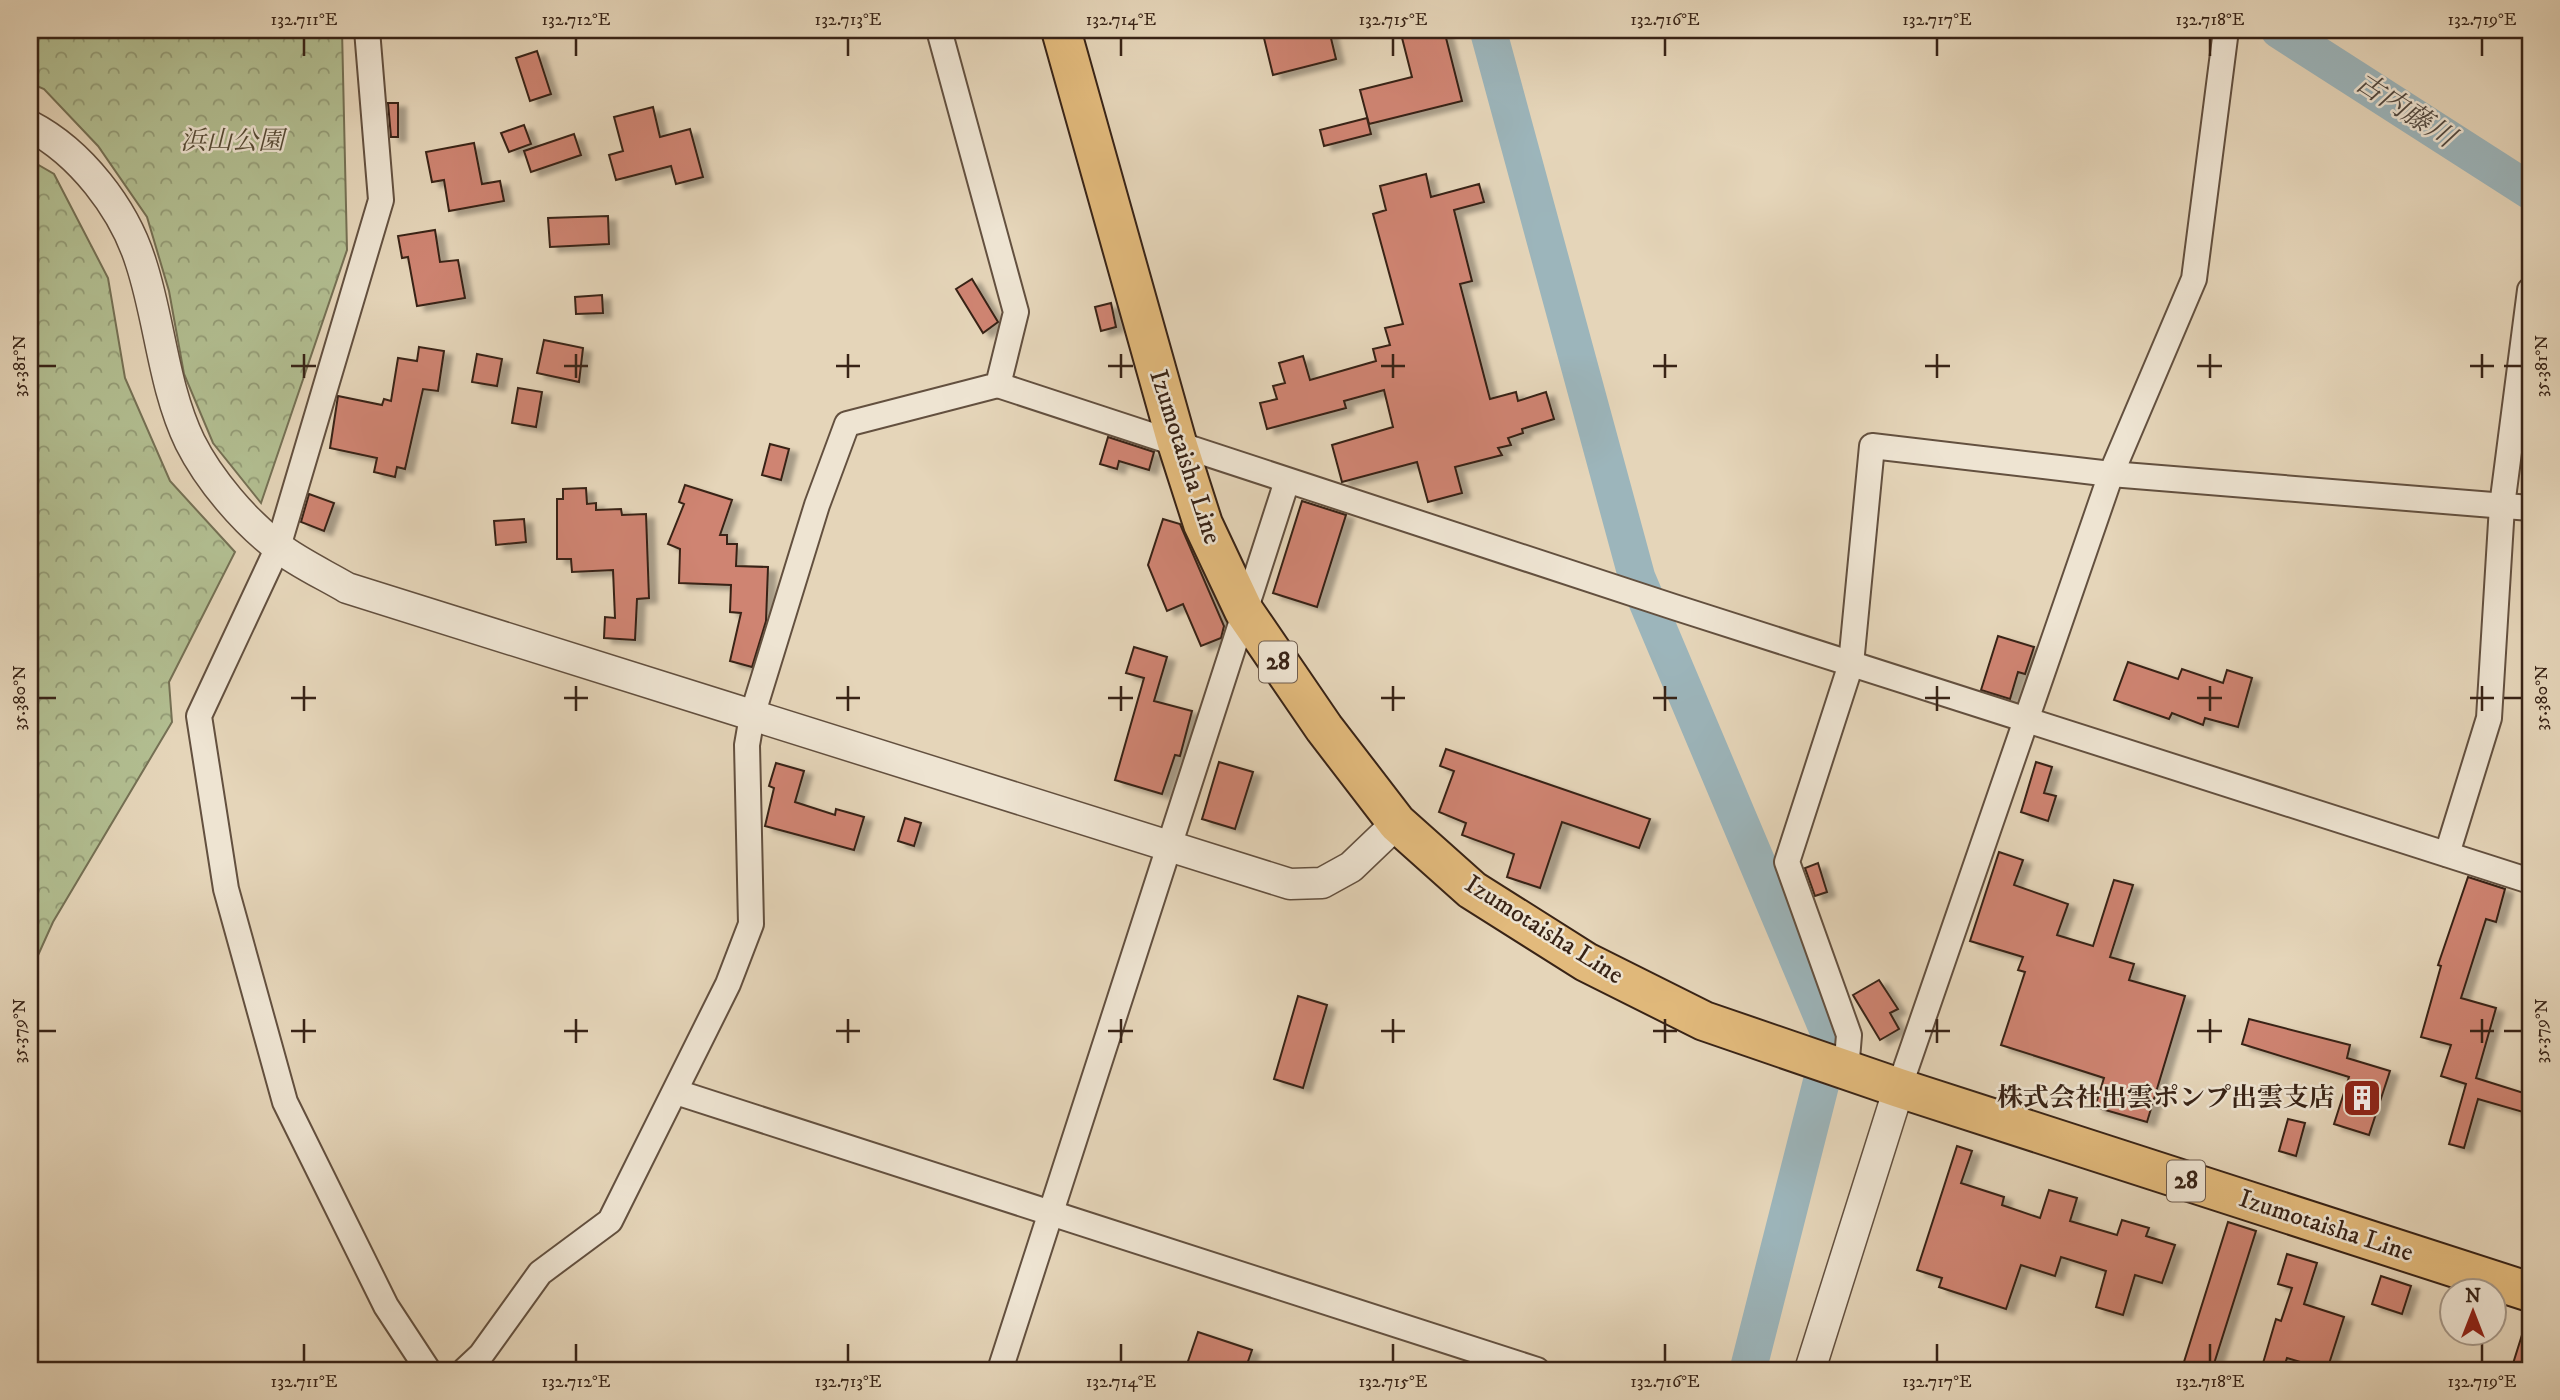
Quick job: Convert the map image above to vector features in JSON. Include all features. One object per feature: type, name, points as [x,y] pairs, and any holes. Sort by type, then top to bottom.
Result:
[{"type":"main road","name":"Izumotaisha Line","points":[[1061,30],[1177,443],[1203,524],[1244,611],[1324,728],[1397,823],[1472,890],[1586,962],[1704,1021],[1899,1088],[2529,1285]]},
{"type":"street","points":[[367,30],[381,200],[278,547],[199,716],[226,889],[285,1102],[386,1307],[428,1370]]},
{"type":"street","points":[[939,30],[1016,312],[998,385]]},
{"type":"street","points":[[1810,1370],[1899,1088],[2029,720],[2111,474],[2194,279],[2226,34]]},
{"type":"street","points":[[30,126],[55,139],[113,205],[141,261],[173,397],[190,442],[218,487],[278,547],[347,588],[1290,884],[1322,883],[1351,867],[1397,823]]},
{"type":"street","points":[[2447,854],[2489,718],[2502,506],[2530,290]]},
{"type":"street","points":[[465,1370],[481,1355],[540,1273],[610,1221],[728,984],[751,924],[747,745],[752,716],[817,505],[847,424],[998,385],[1674,607],[2530,881]]},
{"type":"street","points":[[1844,1070],[1849,1035],[1787,862],[1851,664],[1872,446],[2111,474],[2530,508]]},
{"type":"street","points":[[1000,1370],[1287,481]]},
{"type":"street","points":[[676,1092],[1537,1370]]},
{"type":"green space","name":"浜山公園","points":[[30,30],[342,30],[347,250],[261,503],[213,443],[184,374],[169,291],[147,217],[98,146],[44,89],[30,83]]},
{"type":"green space","points":[[30,160],[54,174],[108,278],[125,378],[170,481],[235,552],[169,682],[172,722],[53,922],[30,973]]},
{"type":"building","points":[[1262,30],[1329,30],[1336,59],[1273,75]]},
{"type":"building","points":[[1400,30],[1444,30],[1462,101],[1369,124],[1360,90],[1412,77]]},
{"type":"building","points":[[537,51],[551,94],[530,101],[516,58]]},
{"type":"building","points":[[388,103],[398,103],[398,137],[391,137]]},
{"type":"building","points":[[653,107],[660,137],[690,129],[703,177],[676,184],[671,166],[616,180],[609,155],[623,151],[614,117]]},
{"type":"building","points":[[1367,118],[1371,134],[1324,146],[1320,130]]},
{"type":"building","points":[[524,125],[531,144],[509,152],[501,133]]},
{"type":"building","points":[[574,134],[581,155],[531,172],[524,151]]},
{"type":"building","points":[[474,143],[482,184],[500,181],[504,201],[449,211],[444,180],[432,182],[426,152]]},
{"type":"building","points":[[1426,174],[1431,197],[1479,184],[1484,202],[1454,210],[1472,281],[1460,284],[1490,399],[1516,392],[1518,401],[1546,392],[1554,419],[1522,429],[1523,433],[1508,438],[1511,445],[1498,448],[1502,455],[1455,467],[1462,493],[1428,502],[1417,462],[1342,482],[1332,445],[1393,427],[1384,390],[1344,401],[1346,408],[1267,429],[1260,403],[1277,399],[1273,386],[1285,383],[1279,363],[1303,356],[1310,380],[1376,361],[1373,349],[1390,345],[1385,328],[1403,324],[1373,214],[1386,210],[1380,186]]},
{"type":"building","points":[[608,216],[609,244],[550,247],[548,218]]},
{"type":"building","points":[[435,230],[440,262],[458,260],[465,298],[417,306],[408,257],[402,258],[398,236]]},
{"type":"building","points":[[972,279],[998,322],[983,333],[956,289]]},
{"type":"building","points":[[602,295],[603,313],[576,314],[575,297]]},
{"type":"building","points":[[1111,303],[1116,327],[1101,331],[1095,307]]},
{"type":"building","points":[[544,340],[583,348],[579,382],[537,373]]},
{"type":"building","points":[[419,347],[444,351],[438,391],[423,389],[405,469],[397,467],[395,477],[374,472],[377,458],[330,448],[338,396],[382,405],[384,399],[391,401],[398,358],[417,361]]},
{"type":"building","points":[[477,354],[502,359],[497,386],[472,382]]},
{"type":"building","points":[[518,388],[542,392],[536,427],[512,423]]},
{"type":"building","points":[[1108,437],[1154,452],[1149,470],[1119,461],[1117,469],[1100,464]]},
{"type":"building","points":[[770,444],[789,449],[781,480],[762,475]]},
{"type":"building","points":[[685,485],[732,500],[720,535],[727,535],[727,544],[737,544],[736,566],[768,567],[766,621],[752,667],[730,661],[741,613],[730,612],[731,585],[679,583],[680,549],[668,544],[684,504],[679,502]]},
{"type":"building","points":[[586,488],[587,504],[596,503],[596,510],[621,509],[622,515],[646,514],[649,598],[637,599],[635,640],[604,638],[605,617],[615,618],[613,570],[572,572],[571,559],[557,559],[557,499],[563,499],[563,489]]},
{"type":"building","points":[[309,494],[334,503],[324,531],[301,522]]},
{"type":"building","points":[[1302,501],[1346,515],[1317,607],[1273,593]]},
{"type":"building","points":[[524,519],[526,542],[496,545],[494,521]]},
{"type":"building","points":[[1163,519],[1180,524],[1224,626],[1221,638],[1201,646],[1183,604],[1167,611],[1148,565]]},
{"type":"building","points":[[1998,636],[2034,647],[2025,674],[2018,672],[2010,699],[1981,690]]},
{"type":"building","points":[[1134,647],[1167,657],[1154,701],[1192,711],[1180,756],[1175,755],[1162,794],[1115,780],[1144,678],[1126,673]]},
{"type":"building","points":[[2128,662],[2178,679],[2182,669],[2223,683],[2227,670],[2252,678],[2238,727],[2205,718],[2203,725],[2172,713],[2169,719],[2114,700]]},
{"type":"building","points":[[1446,749],[1650,819],[1639,848],[1562,822],[1540,888],[1507,877],[1514,854],[1462,835],[1466,823],[1439,812],[1454,771],[1440,766]]},
{"type":"building","points":[[1219,762],[1253,772],[1235,829],[1202,819]]},
{"type":"building","points":[[2036,762],[2052,767],[2044,793],[2056,796],[2048,821],[2021,812]]},
{"type":"building","points":[[776,763],[804,771],[795,802],[835,815],[836,809],[864,817],[854,850],[765,826],[774,788],[769,786]]},
{"type":"building","points":[[905,818],[921,823],[914,846],[898,841]]},
{"type":"building","points":[[1999,852],[2023,860],[2014,885],[2068,904],[2057,935],[2093,946],[2114,880],[2133,885],[2110,957],[2134,964],[2129,980],[2185,996],[2147,1122],[2095,1107],[2104,1078],[2001,1045],[2025,972],[2018,970],[2023,957],[1970,941]]},
{"type":"building","points":[[1818,863],[1827,892],[1815,896],[1805,868]]},
{"type":"building","points":[[2468,877],[2505,889],[2496,922],[2486,919],[2461,998],[2496,1008],[2476,1078],[2530,1095],[2530,1114],[2478,1099],[2464,1148],[2449,1144],[2466,1084],[2441,1076],[2451,1045],[2421,1037],[2441,966],[2438,965]]},
{"type":"building","points":[[1879,980],[1898,1009],[1890,1013],[1899,1029],[1880,1040],[1853,995]]},
{"type":"building","points":[[1298,996],[1327,1005],[1303,1088],[1274,1079]]},
{"type":"building","points":[[2249,1019],[2350,1045],[2347,1058],[2390,1071],[2369,1135],[2334,1124],[2349,1077],[2242,1044]]},
{"type":"building","points":[[2288,1119],[2305,1123],[2296,1156],[2279,1151]]},
{"type":"building","points":[[1957,1146],[1972,1151],[1961,1183],[2004,1197],[2002,1205],[2040,1218],[2049,1190],[2077,1198],[2070,1221],[2117,1235],[2122,1220],[2149,1228],[2146,1236],[2175,1245],[2162,1283],[2135,1275],[2123,1315],[2096,1307],[2106,1271],[2061,1257],[2055,1276],[2021,1265],[2006,1309],[1939,1287],[1942,1278],[1917,1270]]},
{"type":"building","points":[[2228,1222],[2256,1231],[2212,1370],[2200,1370],[2183,1365]]},
{"type":"building","points":[[2287,1254],[2317,1263],[2304,1304],[2344,1317],[2327,1370],[2287,1358],[2283,1370],[2261,1370],[2276,1319],[2281,1321],[2292,1288],[2278,1284]]},
{"type":"building","points":[[2381,1276],[2411,1286],[2402,1314],[2372,1304]]},
{"type":"building","points":[[2527,1319],[2530,1320],[2530,1370],[2511,1370]]},
{"type":"building","points":[[1198,1332],[1252,1350],[1245,1370],[1185,1370]]},
{"type":"waterway","points":[[1488,30],[1637,578],[1832,1040],[1748,1370]]},
{"type":"waterway","name":"古内藤川","points":[[2279,30],[2530,191]]},
{"type":"place","name":"株式会社出雲ポンプ出雲支店","points":[[2362,1098]]}]
